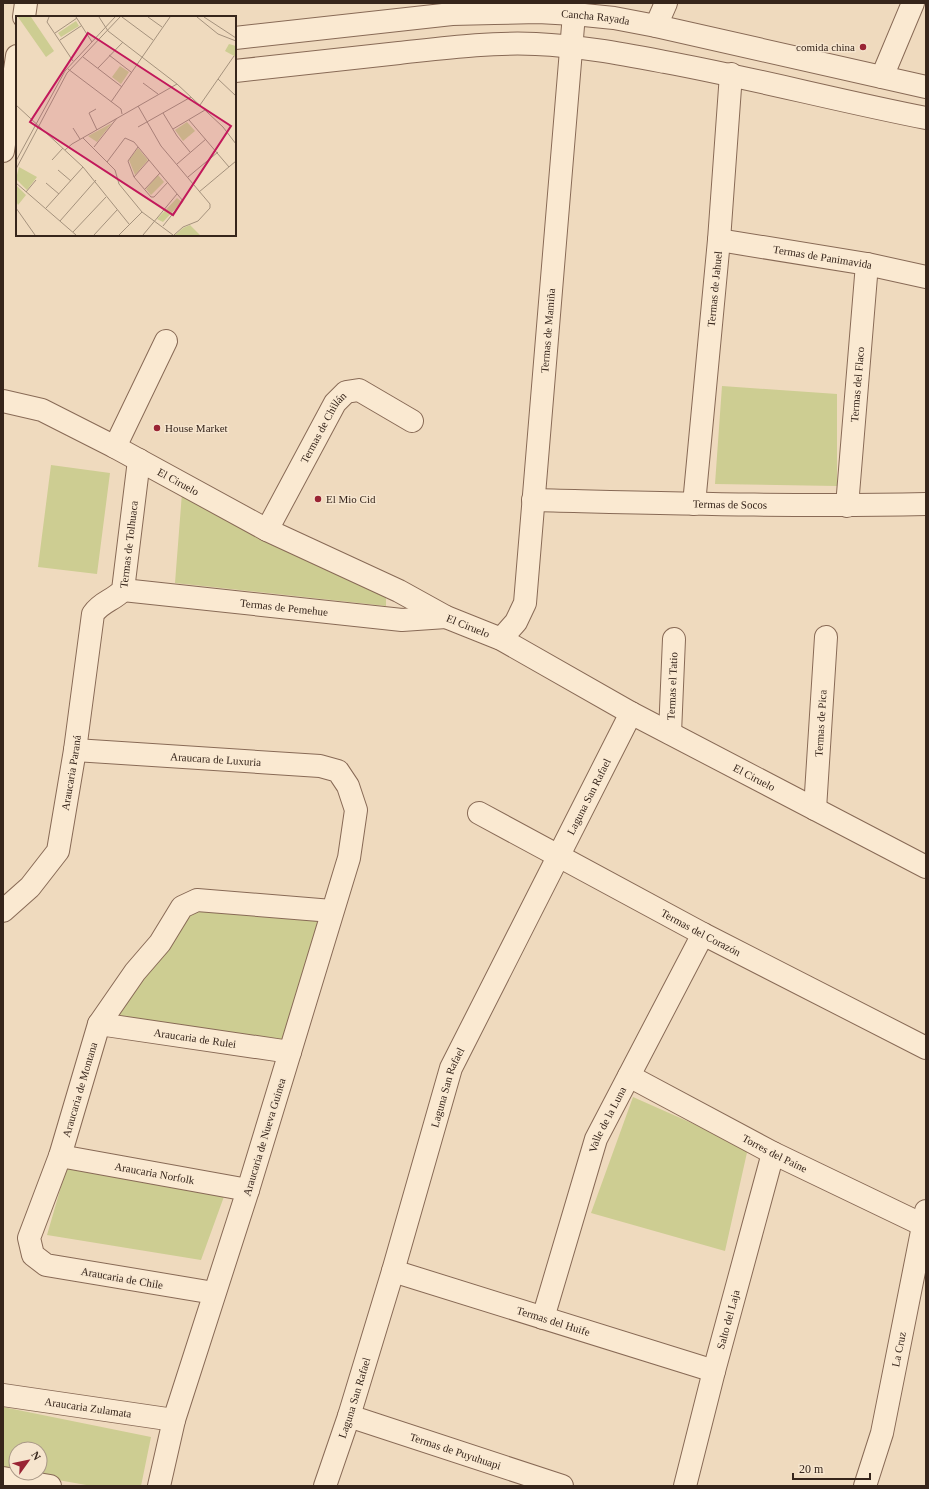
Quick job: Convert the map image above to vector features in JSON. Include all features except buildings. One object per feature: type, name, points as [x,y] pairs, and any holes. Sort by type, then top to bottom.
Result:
[{"type":"street","points":[[24,16],[26,3]]},
{"type":"street","points":[[656,26],[666,3]]},
{"type":"street","points":[[882,77],[913,3]]},
{"type":"street","name":"Cancha Rayada","points":[[236,38],[452,14],[538,12],[574,8],[926,87]]},
{"type":"street","name":"Termas de Mamiña","points":[[501,639],[516,622],[525,603],[574,8]]},
{"type":"street","points":[[236,71],[449,47],[499,44],[571,46],[614,52],[731,74],[867,106],[926,118]]},
{"type":"street","points":[[3,151],[11,95],[13,60]]},
{"type":"street","name":"Termas de Jahuel","points":[[694,504],[719,240],[731,74]]},
{"type":"street","name":"Termas de Panimavida","points":[[719,240],[867,264],[926,277]]},
{"type":"street","name":"Termas del Flaco","points":[[847,506],[867,264]]},
{"type":"street","points":[[115,447],[166,341]]},
{"type":"street","name":"Termas de Chillán","points":[[267,530],[335,403],[346,392],[359,390],[412,421]]},
{"type":"street","name":"El Ciruelo","points":[[3,401],[42,410],[115,447],[267,530],[399,591],[446,617],[501,639],[631,713],[926,867]]},
{"type":"street","name":"Termas de Tolhuaca","points":[[93,614],[102,603],[111,600],[123,590],[139,460]]},
{"type":"street","name":"Termas de Socos","points":[[534,500],[847,506],[926,504]]},
{"type":"street","name":"Termas de Pemehue","points":[[123,590],[402,620],[446,617]]},
{"type":"street","name":"Araucaria Paraná","points":[[3,911],[30,887],[58,851],[75,750],[93,614]]},
{"type":"street","name":"Termas de Pica","points":[[815,809],[826,637]]},
{"type":"street","name":"Termas el Tatio","points":[[670,733],[674,639]]},
{"type":"street","name":"Laguna San Rafael","points":[[325,1486],[349,1416],[393,1271],[451,1068],[631,713]]},
{"type":"street","name":"Araucara de Luxuria","points":[[75,750],[320,766],[338,772],[348,786]]},
{"type":"street","name":"Araucaria de Nueva Guinea","points":[[159,1486],[174,1420],[248,1190],[349,858],[356,810],[348,786]]},
{"type":"street","name":"Termas del Corazón","points":[[479,813],[703,934],[926,1048]]},
{"type":"street","name":"Araucaria de Montana","points":[[33,1255],[29,1238],[60,1156],[99,1024],[135,972],[160,943],[182,907],[197,900],[332,911]]},
{"type":"street","name":"Valle de la Luna","points":[[543,1318],[596,1139],[703,934]]},
{"type":"street","name":"Araucaria de Rulei","points":[[99,1024],[290,1052]]},
{"type":"street","name":"Torres del Paine","points":[[629,1076],[773,1153],[925,1218]]},
{"type":"street","name":"Salto del Laja","points":[[685,1486],[714,1371],[773,1153]]},
{"type":"street","name":"Araucaria Norfolk","points":[[60,1156],[248,1190]]},
{"type":"street","name":"La Cruz","points":[[865,1486],[882,1433],[925,1218]]},
{"type":"street","name":"Araucaria de Chile","points":[[33,1255],[46,1265],[214,1293]]},
{"type":"street","name":"Termas del Huife","points":[[393,1271],[714,1371]]},
{"type":"street","name":"Araucaria Zulamata","points":[[3,1395],[174,1420]]},
{"type":"street","name":"Termas de Puyuhuapi","points":[[349,1416],[562,1486]]},
{"type":"street","points":[[3,1478],[50,1486]]},
{"type":"green space","points":[[722,386],[837,394],[837,486],[715,484]]},
{"type":"green space","points":[[51,465],[110,473],[97,574],[38,567]]},
{"type":"green space","points":[[182,493],[386,592],[386,606],[175,583]]},
{"type":"green space","points":[[200,906],[324,916],[287,1047],[109,1020],[186,911]]},
{"type":"green space","points":[[633,1097],[748,1148],[725,1251],[591,1213]]},
{"type":"green space","points":[[67,1166],[226,1191],[201,1260],[47,1235]]},
{"type":"green space","points":[[3,1407],[151,1437],[141,1486],[92,1486],[48,1478],[48,1441],[8,1441],[8,1471],[3,1470]]},
{"type":"place","name":"comida china","points":[[863,47]]},
{"type":"place","name":"House Market","points":[[157,428]]},
{"type":"place","name":"El Mio Cid","points":[[318,499]]}]
